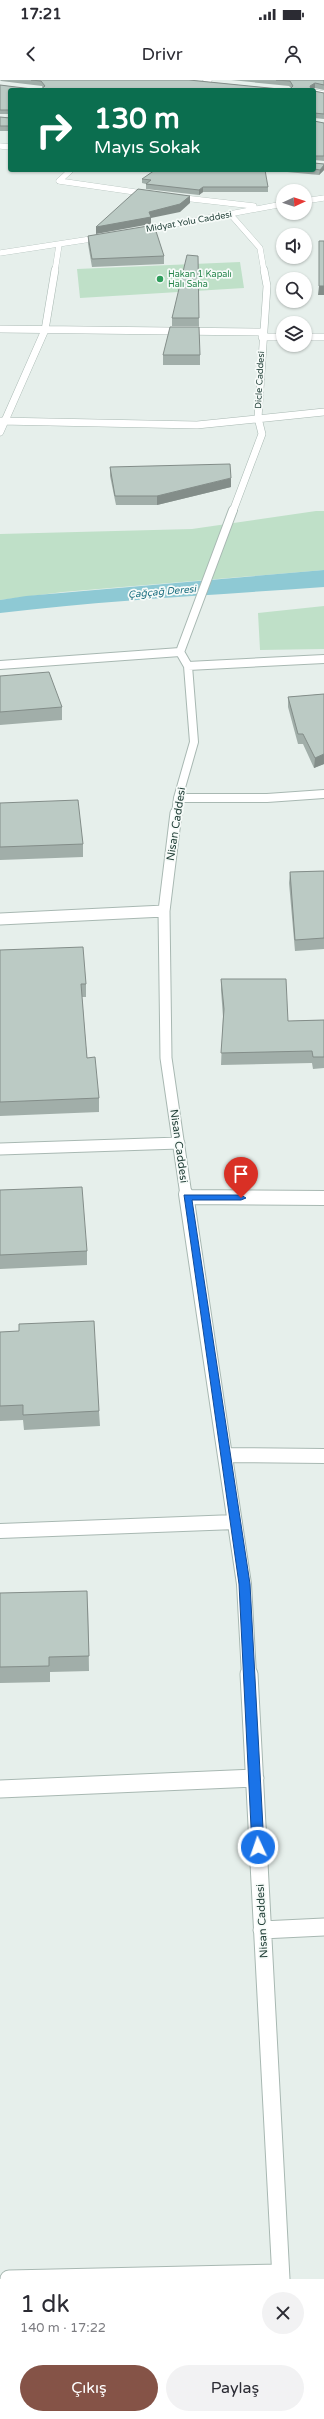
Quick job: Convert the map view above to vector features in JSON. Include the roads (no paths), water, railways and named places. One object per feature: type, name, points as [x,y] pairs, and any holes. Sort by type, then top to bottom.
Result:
[{"type":"street","points":[[193,81],[210,82]]},
{"type":"street","points":[[197,88],[210,82]]},
{"type":"street","points":[[68,172],[59,181],[76,185],[158,195]]},
{"type":"street","points":[[165,196],[264,208]]},
{"type":"street","points":[[312,200],[324,198]]},
{"type":"street","name":"Midyat Yolu Caddesi","points":[[134,232],[276,205]]},
{"type":"street","name":"Dicle Caddesi","points":[[180,652],[262,434],[258,418],[267,286],[260,248],[231,215]]},
{"type":"street","points":[[0,253],[111,236]]},
{"type":"street","points":[[0,432],[3,421],[45,330],[59,245]]},
{"type":"street","points":[[0,329],[263,334],[276,336]]},
{"type":"street","points":[[312,337],[324,336]]},
{"type":"street","points":[[3,421],[197,425],[324,412]]},
{"type":"street","points":[[0,665],[180,652]]},
{"type":"street","name":"Nisan Caddesi","points":[[180,652],[188,666],[194,742],[178,798],[164,912],[166,1058],[244,1584],[281,2276]]},
{"type":"street","points":[[188,666],[324,659]]},
{"type":"street","points":[[178,798],[267,798],[324,794]]},
{"type":"street","points":[[0,919],[164,912]]},
{"type":"street","points":[[0,1149],[179,1143]]},
{"type":"street","points":[[187,1197],[324,1198]]},
{"type":"street","points":[[225,1454],[324,1456]]},
{"type":"street","points":[[0,1531],[235,1522]]},
{"type":"street","points":[[0,1788],[255,1778]]},
{"type":"street","points":[[262,1930],[324,1927]]},
{"type":"street","points":[[9,2279],[281,2276]]},
{"type":"water","name":"Çağçağ Deresi","points":[[324,570],[324,587],[121,601],[0,613],[0,600],[26,596]]},
{"type":"place","name":"Hakan 1 Kapalı Halı Saha","points":[[160,279]]}]
